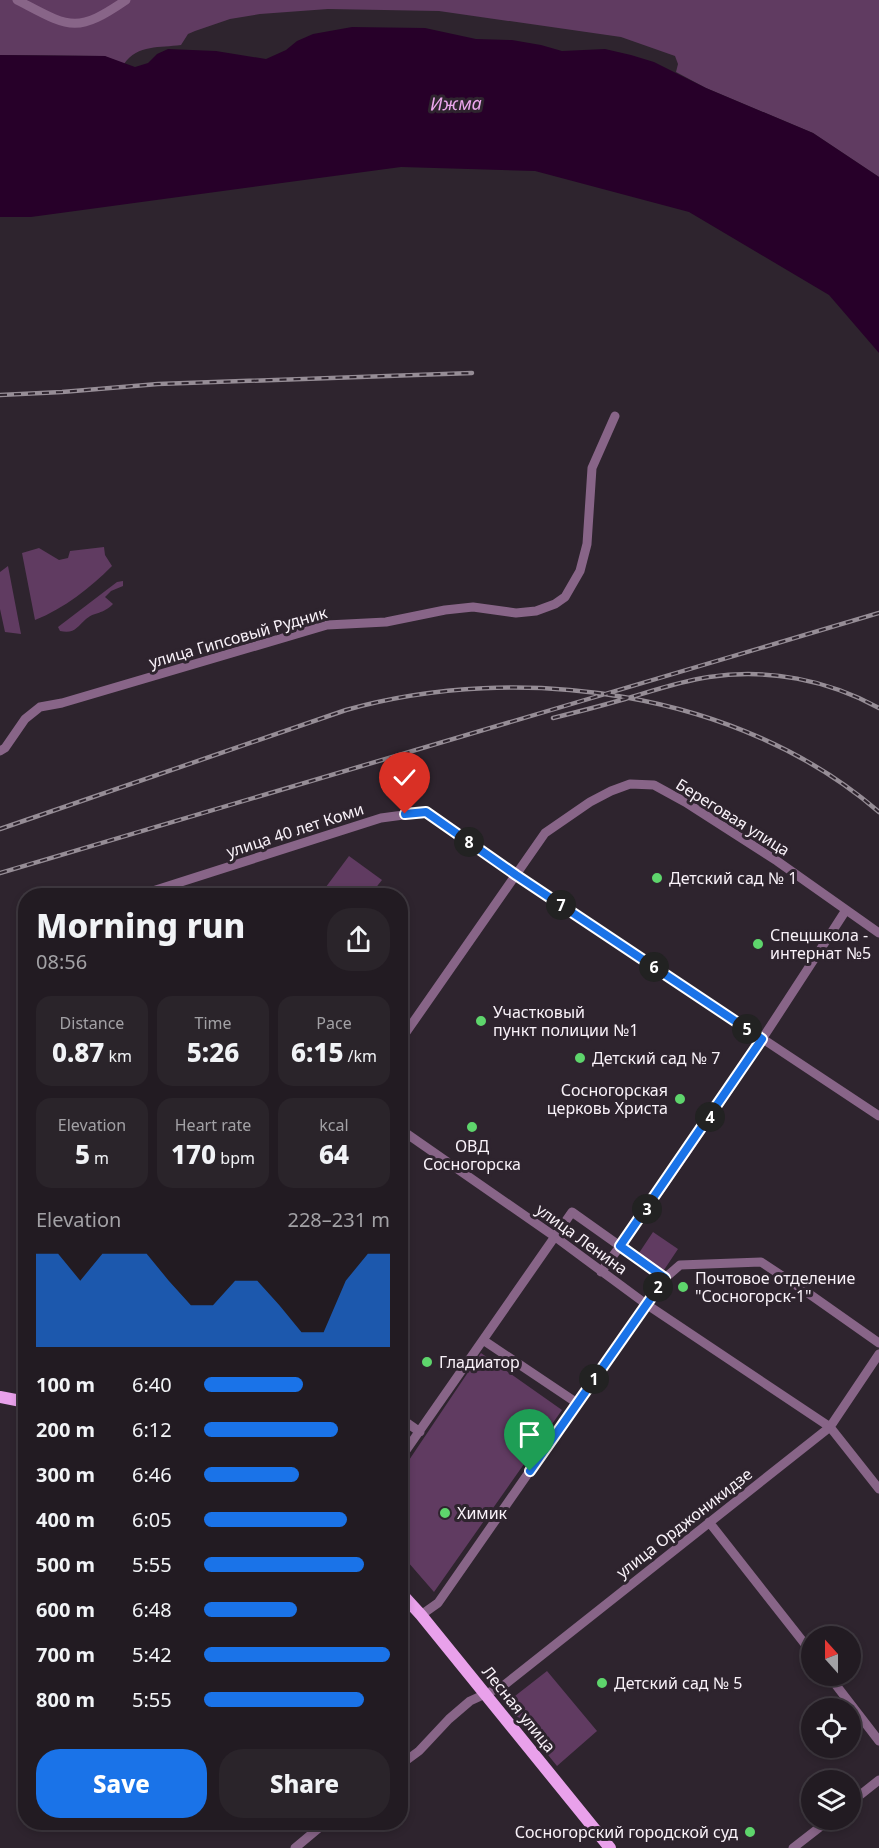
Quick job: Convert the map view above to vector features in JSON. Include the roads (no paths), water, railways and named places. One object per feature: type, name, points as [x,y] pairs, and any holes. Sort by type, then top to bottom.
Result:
[{"type":"main road","points":[[0,1397],[18,1400]]},
{"type":"main road","name":"Лесная улица","points":[[408,1600],[610,1848]]},
{"type":"street","points":[[16,0],[68,24],[85,23],[101,17],[126,0]]},
{"type":"street","name":"улица Гипсовый Рудник","points":[[0,751],[5,748],[25,719],[40,707],[63,703],[327,625],[386,622],[472,607],[516,613],[536,611],[555,604],[565,597],[580,571],[587,544],[592,468],[615,416]]},
{"type":"street","name":"Береговая улица","points":[[408,1030],[545,833],[590,802],[610,791],[630,784],[654,785],[685,802],[768,855],[879,933]]},
{"type":"street","name":"улица 40 лет Коми","points":[[163,888],[381,818],[426,812],[516,875],[879,1116]]},
{"type":"street","points":[[601,1272],[762,1039],[846,910]]},
{"type":"street","name":"улица Ленина","points":[[408,1135],[554,1236],[646,1304],[830,1427],[879,1489]]},
{"type":"street","points":[[408,1448],[572,1212],[665,1278]]},
{"type":"street","points":[[422,1615],[438,1602],[646,1304],[665,1278],[680,1265],[760,1262],[879,1343]]},
{"type":"street","points":[[483,1340],[577,1402]]},
{"type":"street","name":"улица Орджоникидзе","points":[[408,1759],[419,1751],[448,1719],[470,1701],[503,1686],[830,1427],[879,1354]]},
{"type":"street","points":[[408,1423],[420,1431]]},
{"type":"street","points":[[709,1522],[801,1639]]},
{"type":"street","points":[[837,1686],[879,1740]]},
{"type":"street","points":[[861,1794],[879,1780]]},
{"type":"street","points":[[296,1848],[317,1830]]},
{"type":"street","points":[[793,1848],[816,1830]]},
{"type":"water","name":"Ижма","points":[[352,27],[425,28],[476,39],[512,40],[562,51],[605,49],[654,62],[706,88],[813,133],[879,177],[879,353],[829,295],[689,212],[535,171],[401,167],[31,217],[0,217],[0,55],[105,56],[135,67],[148,63],[157,54],[168,49],[216,51],[266,59],[313,34]]},
{"type":"railway","points":[[0,395],[158,384],[472,373]]},
{"type":"railway","points":[[0,873],[879,613]]},
{"type":"railway","points":[[553,718],[688,681],[753,674],[775,675],[818,684],[839,690],[879,708]]},
{"type":"railway","points":[[0,829],[346,710],[413,695],[483,688],[554,689],[625,697],[695,714],[761,738],[823,771],[879,812]]},
{"type":"place","name":"Детский сад № 1","points":[[657,878]]},
{"type":"place","name":"Спецшкола - интернат №5","points":[[758,944]]},
{"type":"place","name":"Участковый пункт полиции №1","points":[[481,1021]]},
{"type":"place","name":"Детский сад № 7","points":[[580,1058]]},
{"type":"place","name":"Сосногорская церковь Христа","points":[[680,1099]]},
{"type":"place","name":"ОВД Сосногорска","points":[[472,1127]]},
{"type":"place","name":"Почтовое отделение \"Сосногорск-1\"","points":[[683,1287]]},
{"type":"place","name":"Гладиатор","points":[[427,1362]]},
{"type":"place","name":"Химик","points":[[445,1513]]},
{"type":"place","name":"Детский сад № 5","points":[[602,1683]]},
{"type":"place","name":"Сосногорский городской суд","points":[[750,1832]]}]
